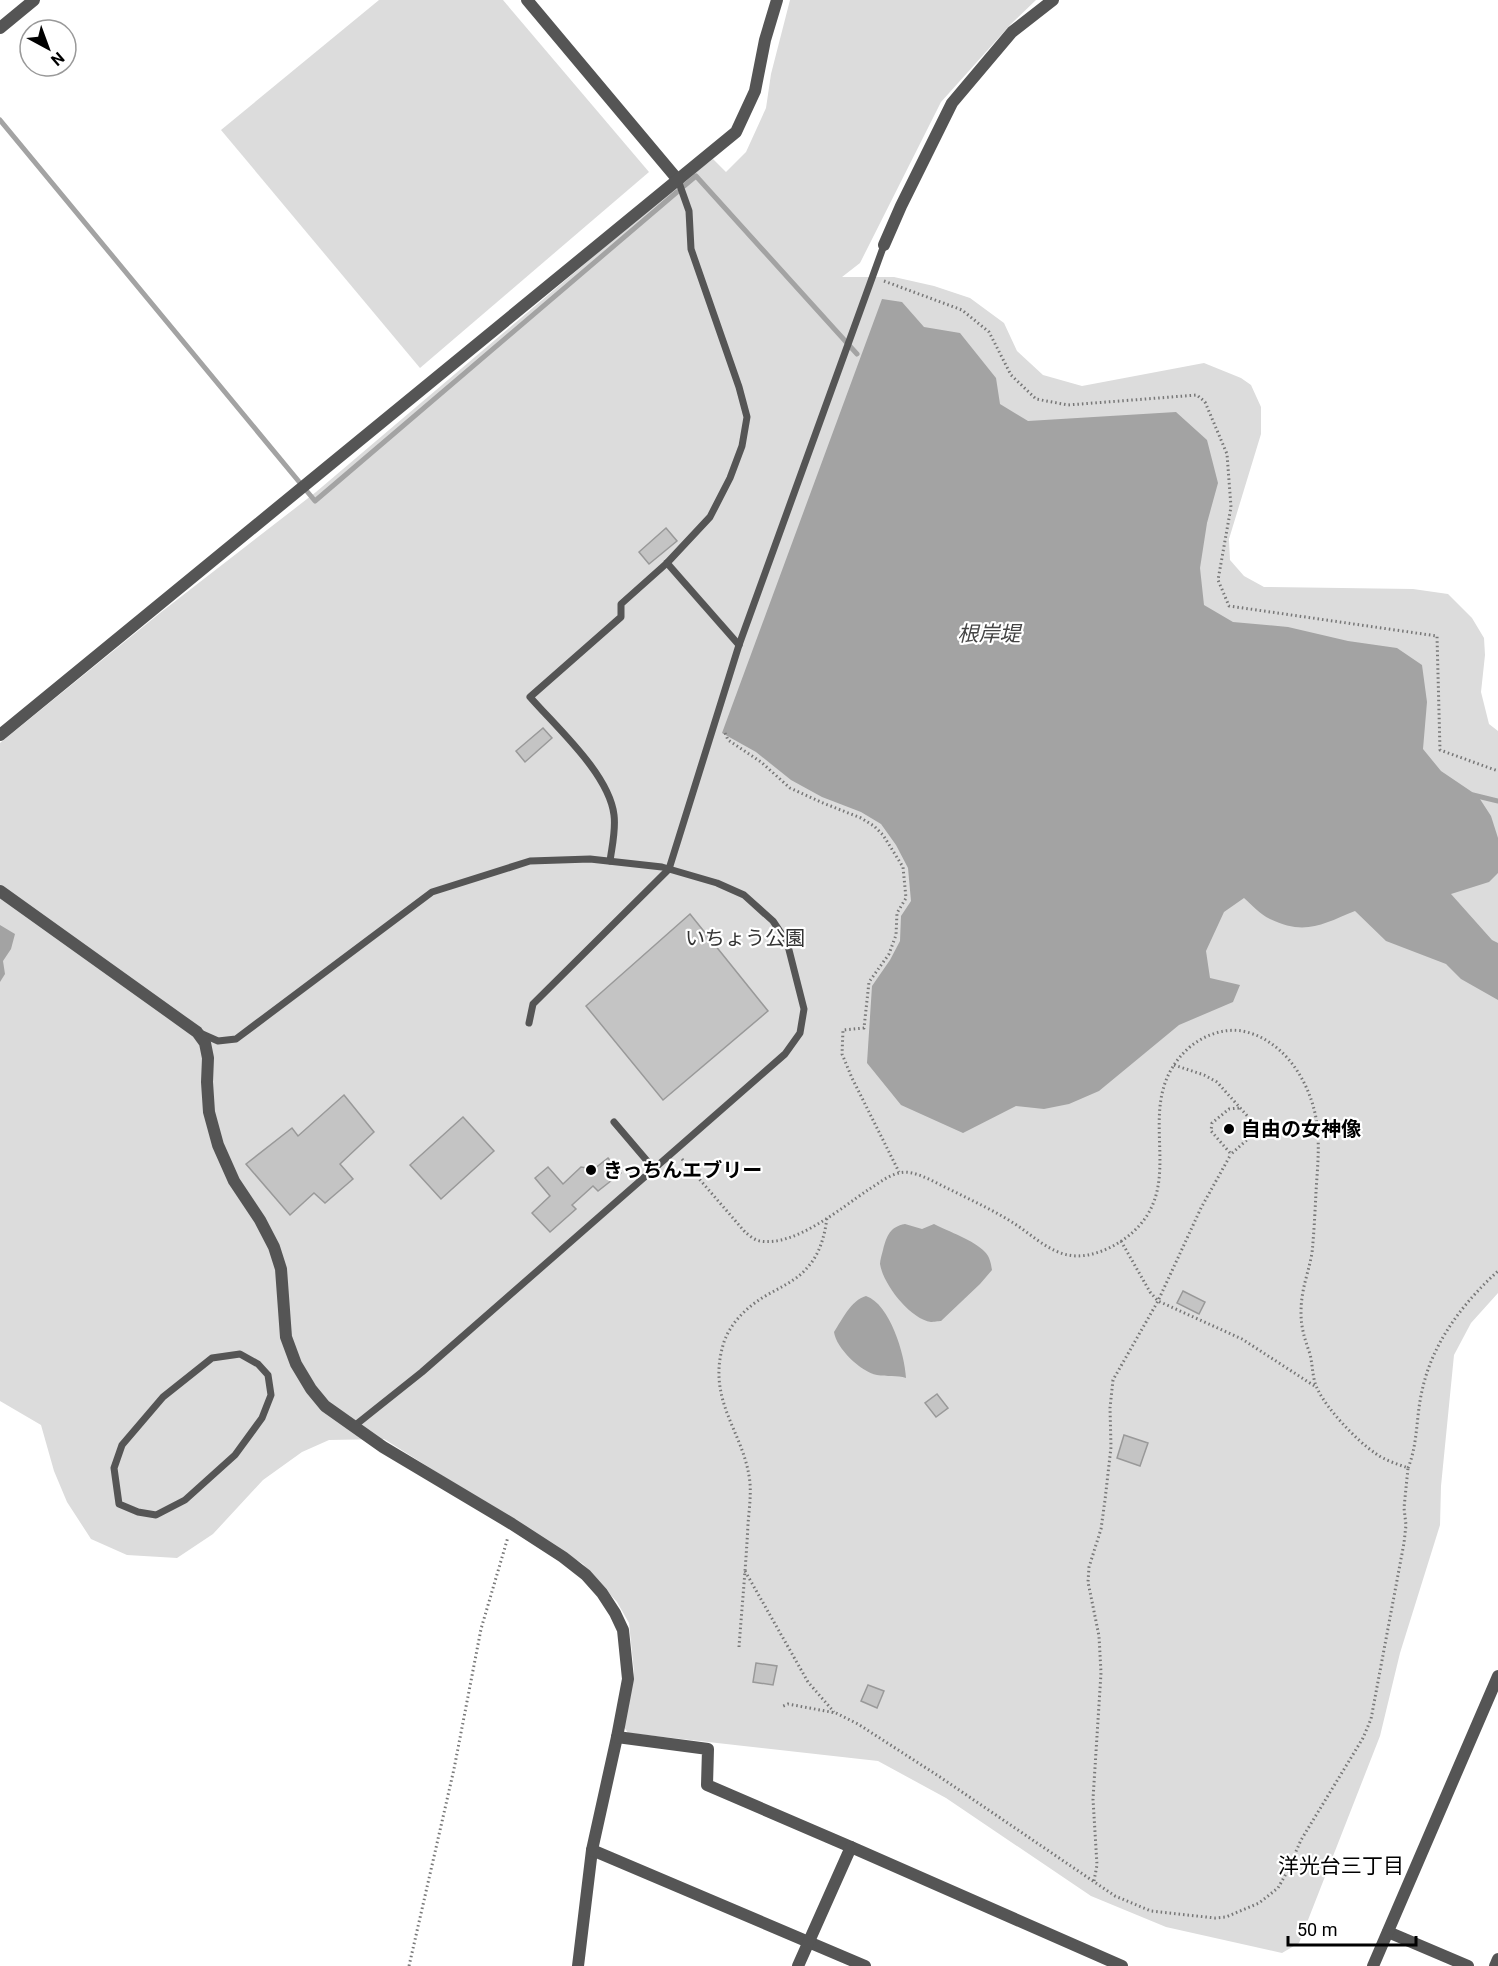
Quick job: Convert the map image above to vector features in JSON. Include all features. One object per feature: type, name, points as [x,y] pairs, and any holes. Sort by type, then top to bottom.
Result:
[{"type":"street","points":[[0,28],[34,0]]},
{"type":"street","points":[[527,0],[678,180]]},
{"type":"street","points":[[0,735],[736,132],[755,91],[765,40],[777,0]]},
{"type":"street","points":[[884,245],[952,104],[1012,32],[1053,0]]},
{"type":"street","points":[[0,891],[197,1032],[205,1043],[209,1112],[218,1145],[234,1181],[261,1220],[274,1247],[281,1269],[286,1337],[296,1364],[311,1389],[325,1406],[383,1447],[563,1557],[586,1575],[615,1613],[623,1630],[628,1679],[592,1850],[581,1965]]},
{"type":"street","points":[[1373,1966],[1498,1676]]},
{"type":"street","points":[[617,1737],[708,1749],[707,1785],[1122,1966]]},
{"type":"street","points":[[798,1966],[851,1847]]},
{"type":"street","points":[[592,1850],[865,1966]]},
{"type":"street","points":[[1388,1932],[1468,1966]]},
{"type":"street","points":[[1495,1966],[1498,1959]]},
{"type":"lane","points":[[610,861],[614,816],[609,795],[600,777],[530,698],[621,617],[621,604],[667,563],[710,517],[730,478],[742,446],[747,417],[739,387],[691,249],[689,211],[678,180]]},
{"type":"lane","points":[[529,1023],[533,1004],[669,869],[739,645],[884,245]]},
{"type":"lane","points":[[667,563],[739,645]]},
{"type":"lane","points":[[197,1032],[218,1041],[236,1039],[432,892],[530,861],[610,861],[669,869],[717,883],[744,895],[773,921],[787,942],[804,1009],[800,1033],[785,1054],[422,1372],[353,1427]]},
{"type":"lane","points":[[614,1122],[654,1169]]},
{"type":"lane","points":[[240,1354],[258,1364],[268,1375],[271,1395],[262,1418],[235,1455],[185,1500],[156,1515],[138,1512],[119,1504],[114,1468],[122,1445],[163,1396],[212,1358],[240,1354]]},
{"type":"path","points":[[880,280],[962,310],[989,332],[1011,375],[1036,399],[1068,405],[1197,395],[1205,402],[1227,454],[1231,507],[1218,580],[1229,606],[1437,636],[1440,750],[1498,771]]},
{"type":"path","points":[[724,730],[728,740],[761,762],[790,788],[861,818],[874,826],[884,835],[903,867],[906,898],[897,913],[897,935],[889,954],[869,982],[864,1028],[843,1030],[842,1038],[842,1054],[852,1078],[899,1172]]},
{"type":"path","points":[[675,1150],[745,1232],[757,1241],[772,1241],[810,1228],[885,1179],[899,1172],[909,1172],[983,1206],[1014,1223],[1052,1250],[1070,1256],[1099,1251],[1127,1238],[1151,1210],[1156,1195],[1160,1148],[1159,1109],[1162,1089],[1174,1065],[1185,1052],[1202,1039],[1227,1030],[1242,1031],[1257,1036],[1273,1044],[1290,1060],[1312,1104],[1318,1134],[1311,1256],[1302,1287],[1301,1313],[1302,1333],[1310,1356],[1316,1387]]},
{"type":"path","points":[[1094,1881],[1097,1865],[1094,1799],[1101,1673],[1099,1636],[1088,1582],[1089,1568],[1101,1529],[1105,1500],[1111,1447],[1110,1408],[1113,1380],[1158,1301],[1201,1208],[1231,1154],[1259,1129],[1217,1082],[1174,1065]]},
{"type":"path","points":[[1231,1154],[1211,1131],[1212,1123],[1228,1109],[1239,1108]]},
{"type":"path","points":[[739,1647],[750,1482],[721,1398],[719,1379],[724,1343],[731,1327],[746,1310],[796,1279],[808,1267],[818,1252],[825,1233],[827,1217]]},
{"type":"path","points":[[1121,1241],[1150,1292],[1158,1301],[1242,1339],[1316,1387],[1336,1416],[1374,1453],[1408,1468]]},
{"type":"path","points":[[781,1707],[788,1704],[836,1713],[858,1724],[1123,1900],[1151,1911],[1215,1918],[1243,1912],[1259,1904],[1278,1888],[1301,1840],[1363,1738],[1371,1719],[1404,1543],[1406,1525],[1404,1508],[1408,1468],[1414,1454],[1422,1389],[1434,1355],[1450,1324],[1481,1286],[1498,1271]]},
{"type":"path","points":[[409,1966],[454,1768],[482,1629],[512,1524]]},
{"type":"path","points":[[744,1571],[808,1682],[836,1713]]},
{"type":"green space","points":[[379,0],[503,0],[649,172],[420,368],[221,130]]},
{"type":"green space","name":"いちょう公園","points":[[790,0],[1036,0],[1011,24],[941,102],[860,263],[842,277],[894,277],[934,286],[970,298],[1004,323],[1017,351],[1043,375],[1082,386],[1204,363],[1241,378],[1251,385],[1261,407],[1261,434],[1229,539],[1230,560],[1244,576],[1264,587],[1413,589],[1448,594],[1472,618],[1484,638],[1485,655],[1481,692],[1489,724],[1498,731],[1498,1293],[1471,1323],[1454,1355],[1441,1486],[1440,1525],[1400,1653],[1380,1736],[1299,1943],[1282,1953],[1166,1927],[1091,1896],[946,1798],[878,1761],[628,1733],[624,1727],[634,1672],[629,1623],[617,1602],[583,1564],[384,1439],[329,1440],[302,1452],[263,1480],[213,1534],[177,1558],[127,1555],[91,1539],[67,1502],[54,1471],[41,1425],[0,1401],[0,743],[160,613],[316,492],[668,193],[713,159],[726,172],[746,152],[766,108],[771,74]]},
{"type":"water","name":"根岸堤","points":[[882,299],[902,302],[924,327],[960,333],[996,378],[1000,404],[1028,421],[1176,412],[1207,440],[1218,483],[1207,523],[1200,568],[1204,605],[1233,622],[1288,627],[1348,641],[1397,648],[1422,665],[1427,702],[1423,749],[1441,771],[1478,796],[1491,816],[1498,838],[1498,873],[1489,882],[1451,894],[1492,940],[1498,943],[1498,1000],[1461,979],[1446,964],[1386,941],[1355,911],[1323,924],[1294,927],[1267,917],[1244,898],[1224,912],[1206,951],[1210,978],[1240,985],[1233,1002],[1179,1025],[1099,1091],[1069,1104],[1044,1109],[1016,1106],[963,1133],[901,1105],[867,1063],[872,986],[900,941],[901,916],[911,901],[908,868],[896,845],[881,824],[861,812],[822,797],[791,780],[756,752],[722,733]]},
{"type":"water","points":[[0,925],[15,934],[11,949],[3,961],[5,974],[0,982]]},
{"type":"water","points":[[905,1224],[922,1229],[934,1224],[975,1244],[989,1258],[992,1270],[941,1321],[931,1322],[906,1308],[882,1272],[880,1261],[888,1236],[896,1227]]},
{"type":"water","points":[[866,1296],[882,1309],[895,1331],[903,1357],[906,1378],[871,1373],[857,1364],[839,1345],[834,1332],[847,1311]]},
{"type":"building","points":[[666,528],[677,541],[649,564],[639,552]]},
{"type":"building","points":[[543,728],[552,738],[525,762],[516,751]]},
{"type":"building","points":[[690,914],[768,1011],[663,1100],[586,1006]]},
{"type":"building","points":[[344,1095],[374,1132],[340,1164],[353,1179],[325,1203],[314,1193],[290,1215],[246,1164],[292,1128],[298,1136]]},
{"type":"building","points":[[463,1117],[494,1151],[441,1199],[410,1165]]},
{"type":"building","points":[[608,1158],[621,1173],[598,1191],[593,1186],[572,1205],[576,1209],[550,1232],[532,1213],[550,1196],[535,1178],[548,1167],[563,1184],[581,1167],[594,1169]]},
{"type":"building","points":[[1183,1291],[1205,1302],[1199,1314],[1177,1303]]},
{"type":"building","points":[[937,1394],[948,1408],[936,1417],[925,1403]]},
{"type":"building","points":[[1124,1435],[1148,1443],[1140,1466],[1117,1458]]},
{"type":"building","points":[[756,1663],[777,1666],[773,1685],[753,1682]]},
{"type":"building","points":[[868,1685],[884,1691],[877,1708],[861,1701]]},
{"type":"waterway","points":[[0,120],[315,501],[677,192]]},
{"type":"waterway","points":[[684,186],[696,176],[857,354]]},
{"type":"waterway","points":[[1473,795],[1498,801]]},
{"type":"place","name":"自由の女神像","points":[[1229,1129]]},
{"type":"place","name":"きっちんエブリー","points":[[591,1170]]},
{"type":"district","name":"洋光台三丁目","points":[[1341,1866]]}]
